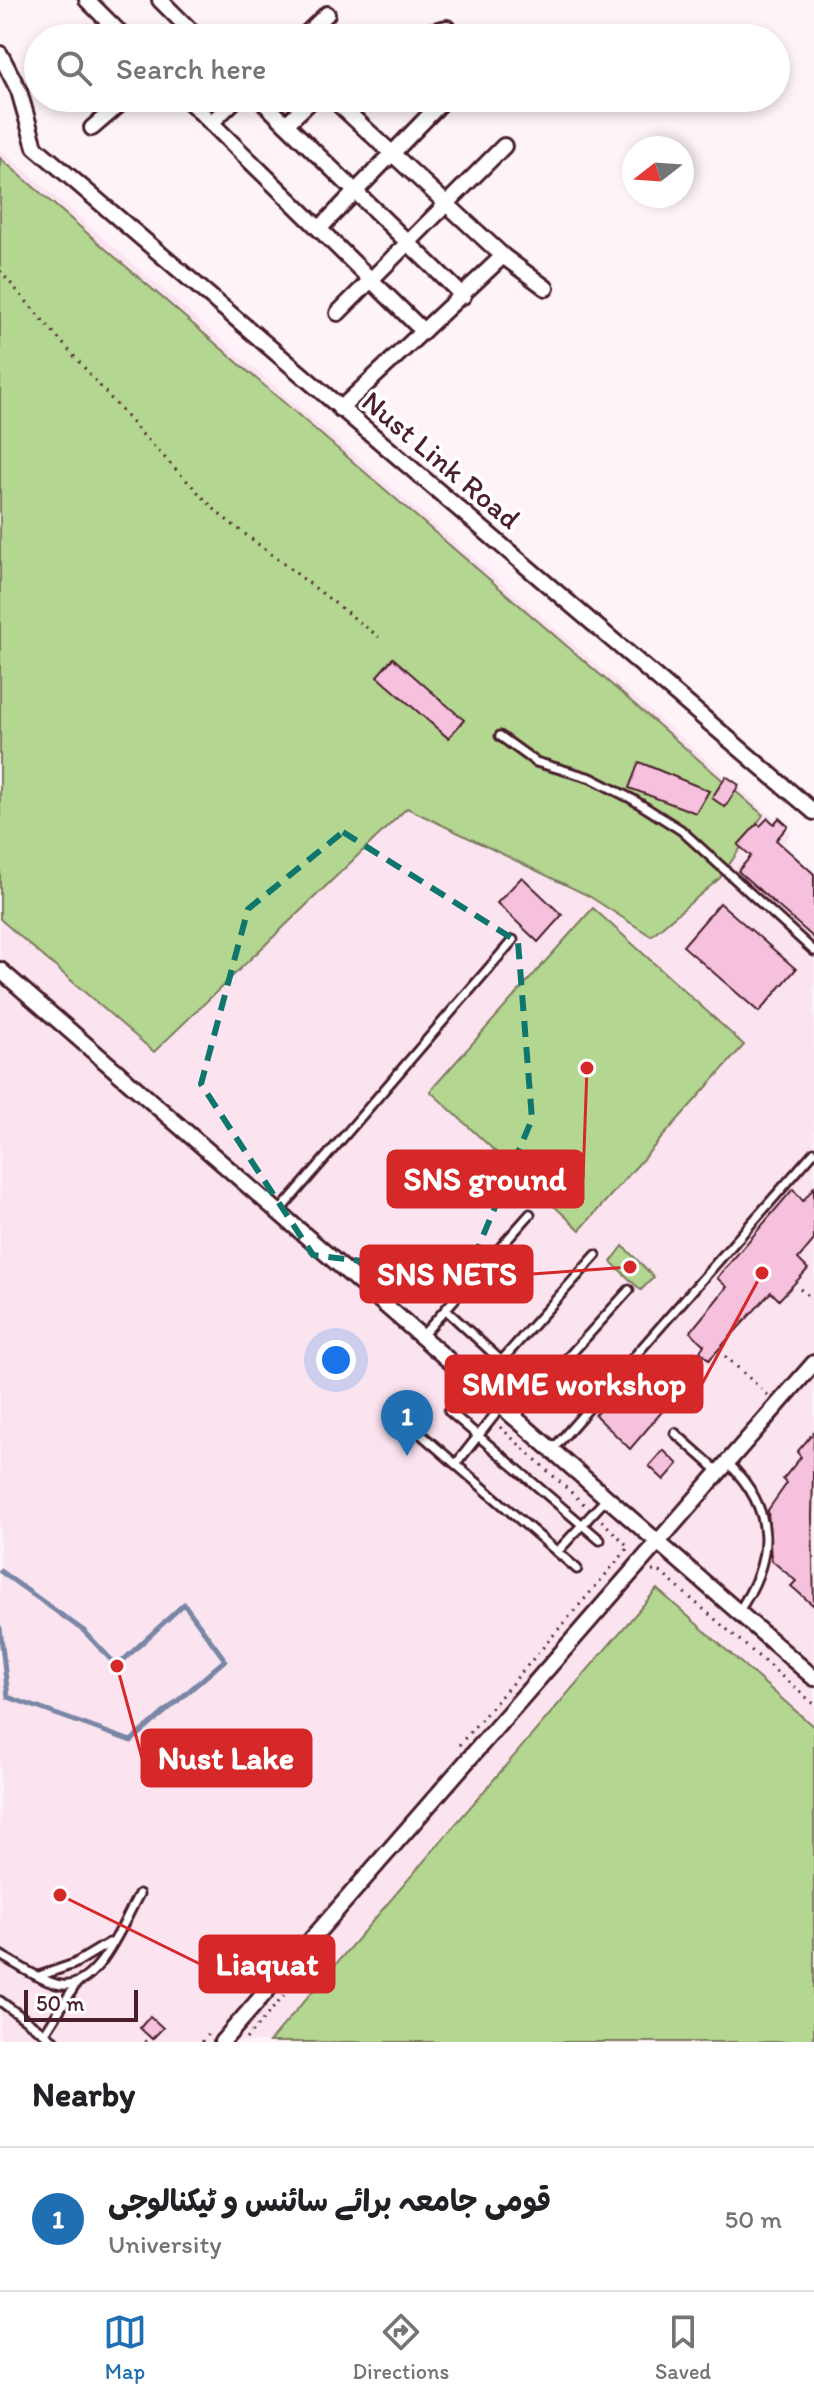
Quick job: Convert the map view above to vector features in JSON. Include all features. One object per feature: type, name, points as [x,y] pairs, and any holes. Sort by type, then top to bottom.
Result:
[{"type":"street","points":[[87,0],[111,24]]},
{"type":"street","points":[[160,0],[183,24]]},
{"type":"street","points":[[317,24],[327,14]]},
{"type":"street","name":"Nust Link Road","points":[[0,54],[19,91],[24,108]]},
{"type":"street","name":"Nust Link Road","points":[[25,112],[35,147],[814,812]]},
{"type":"street","points":[[92,128],[111,112]]},
{"type":"street","points":[[200,112],[423,331]]},
{"type":"street","points":[[211,123],[222,112]]},
{"type":"street","points":[[274,112],[463,296]]},
{"type":"street","points":[[286,124],[299,112]]},
{"type":"street","points":[[347,112],[503,256],[546,288]]},
{"type":"street","points":[[319,229],[432,112]]},
{"type":"street","points":[[338,313],[369,278],[409,243],[504,146]]},
{"type":"street","points":[[340,409],[503,256]]},
{"type":"street","points":[[0,970],[421,1337],[496,1413],[517,1419],[814,1678]]},
{"type":"street","points":[[217,2036],[814,1363]]},
{"type":"lane","points":[[500,736],[536,762],[591,778],[681,830],[814,951]]},
{"type":"lane","points":[[278,1213],[513,940]]},
{"type":"lane","points":[[553,1449],[814,1152]]},
{"type":"lane","points":[[421,1337],[530,1214]]},
{"type":"lane","points":[[501,1361],[596,1255]]},
{"type":"lane","points":[[517,1419],[536,1393],[629,1290]]},
{"type":"lane","points":[[446,1310],[536,1393]]},
{"type":"lane","points":[[449,1411],[600,1540]]},
{"type":"lane","points":[[456,1464],[496,1413]]},
{"type":"lane","points":[[675,1433],[752,1489],[763,1524],[763,1569],[738,1612]]},
{"type":"lane","points":[[423,1436],[577,1569]]},
{"type":"lane","points":[[557,1552],[607,1498]]},
{"type":"lane","points":[[45,2033],[76,1983],[97,1969],[139,1894]]},
{"type":"lane","points":[[39,1976],[74,1964],[112,1941]]},
{"type":"lane","points":[[0,1955],[54,1984],[76,1983]]},
{"type":"lane","points":[[0,2001],[56,2042]]},
{"type":"path","points":[[0,271],[140,432],[219,514],[379,637]]},
{"type":"path","points":[[800,1289],[814,1300]]},
{"type":"path","points":[[725,1356],[769,1396],[778,1386]]},
{"type":"path","points":[[452,1753],[628,1546],[496,1413]]},
{"type":"path","points":[[648,1574],[660,1572],[814,1704]]},
{"type":"path","points":[[243,2042],[303,1973]]},
{"type":"path","points":[[202,2042],[217,2036]]},
{"type":"highlighted area","points":[[343,832],[518,942],[532,1119],[467,1274],[313,1255],[201,1084],[248,909]]},
{"type":"shaded area","points":[[0,149],[791,833],[783,844],[814,871],[814,2042],[0,2042]]},
{"type":"green space","points":[[0,158],[763,815],[720,878],[651,936],[589,896],[407,808],[154,1052],[0,919]]},
{"type":"green space","points":[[593,908],[744,1045],[580,1230],[430,1091]]},
{"type":"green space","points":[[623,1246],[654,1277],[641,1290],[611,1262]]},
{"type":"green space","points":[[657,1589],[814,1727],[814,2042],[269,2042]]},
{"type":"building","points":[[393,658],[464,720],[448,738],[377,676]]},
{"type":"building","points":[[639,762],[709,791],[696,813],[629,788]]},
{"type":"building","points":[[726,776],[739,785],[725,807],[712,798]]},
{"type":"building","points":[[768,818],[774,824],[779,818],[788,826],[776,840],[814,874],[814,938],[738,871],[751,856],[738,845],[757,824],[760,826]]},
{"type":"building","points":[[522,877],[562,915],[538,942],[497,903]]},
{"type":"building","points":[[720,903],[796,969],[759,1012],[683,946]]},
{"type":"building","points":[[814,1187],[814,1240],[798,1259],[808,1269],[779,1300],[771,1292],[709,1360],[700,1351],[704,1345],[690,1332],[727,1287],[717,1278],[793,1189],[803,1201]]},
{"type":"building","points":[[643,1362],[678,1393],[630,1449],[595,1415]]},
{"type":"building","points":[[814,1432],[814,1606],[791,1586],[796,1581],[771,1560],[768,1510],[787,1483],[783,1479],[801,1457],[797,1452]]},
{"type":"building","points":[[663,1450],[678,1464],[664,1480],[649,1466]]},
{"type":"building","points":[[150,2016],[163,2028],[152,2039],[140,2028]]},
{"type":"waterway","points":[[0,1571],[84,1631],[117,1666],[184,1604],[225,1660],[131,1741],[8,1697],[0,1628]]},
{"type":"place","name":"SNS ground","points":[[587,1068]]},
{"type":"place","name":"SNS NETS","points":[[630,1267]]},
{"type":"place","name":"SMME workshop","points":[[762,1273]]},
{"type":"place","name":"قومی جامعہ برائے سائنس و ٹیکنالوجی","points":[[407,1456]]},
{"type":"place","name":"Nust Lake","points":[[117,1666]]},
{"type":"place","name":"Liaquat","points":[[60,1895]]}]
